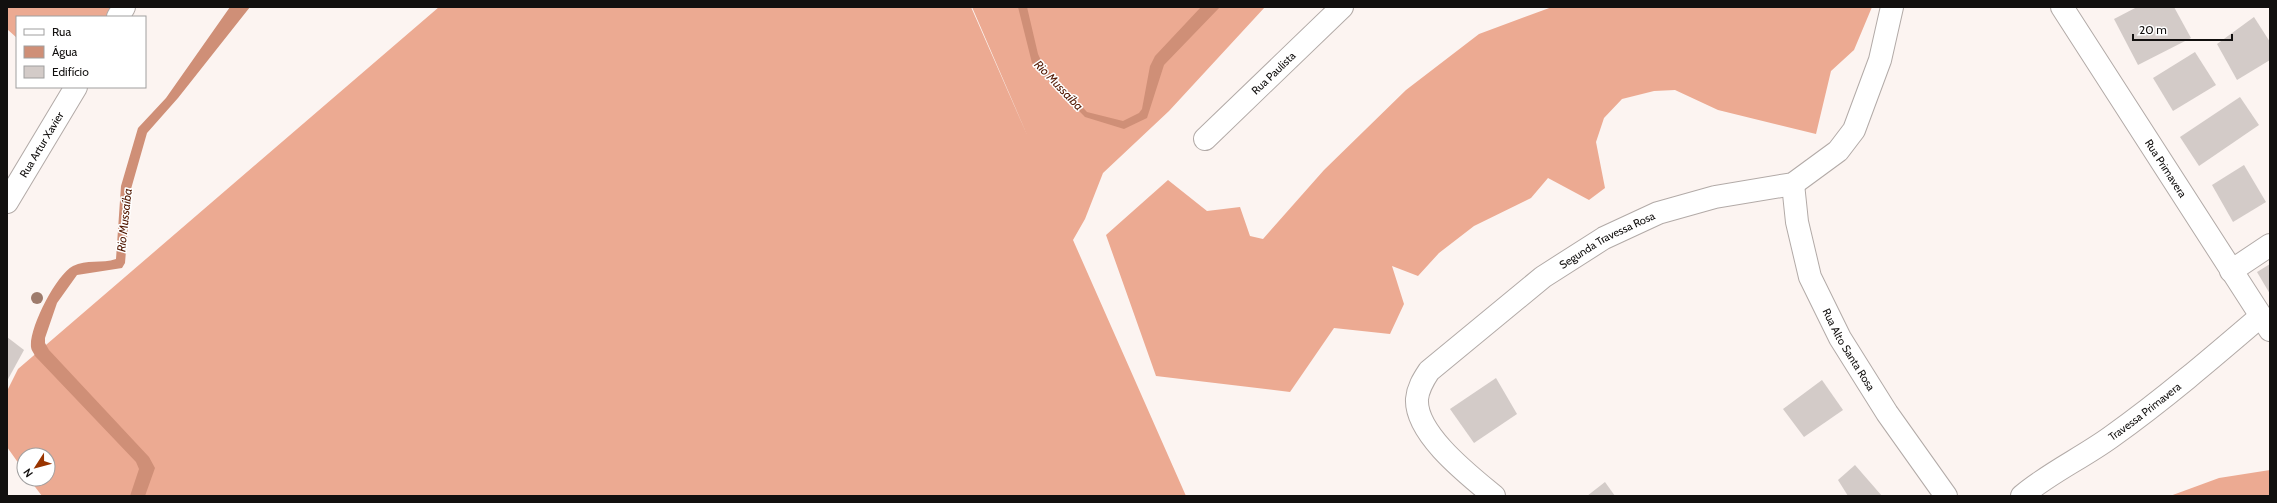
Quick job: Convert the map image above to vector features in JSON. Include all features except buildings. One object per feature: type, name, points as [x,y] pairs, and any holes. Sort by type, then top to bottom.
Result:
[{"type":"street","points":[[119,16],[124,7]]},
{"type":"street","name":"Rua Paulista","points":[[1205,139],[1342,7]]},
{"type":"street","points":[[1793,184],[1838,151],[1854,130],[1880,60],[1892,7]]},
{"type":"street","name":"Rua Primavera","points":[[2062,7],[2265,323]]},
{"type":"street","name":"Rua Artur Xavier","points":[[7,202],[75,88]]},
{"type":"street","name":"Segunda Travessa Rosa","points":[[1494,496],[1466,473],[1438,443],[1422,423],[1417,400],[1420,385],[1429,371],[1544,278],[1604,238],[1665,211],[1715,197],[1793,184]]},
{"type":"street","name":"Rua Alto Santa Rosa","points":[[1793,184],[1797,222],[1810,277],[1840,338],[1887,413],[1946,496]]},
{"type":"street","points":[[2231,271],[2270,246]]},
{"type":"street","name":"Travessa Primavera","points":[[2022,496],[2070,462],[2110,438],[2265,323]]},
{"type":"shaded area","points":[[7,7],[118,7],[112,16],[16,16],[16,37],[7,29]]},
{"type":"shaded area","points":[[439,7],[971,7],[1028,137],[972,7],[1265,7],[1169,111],[1103,173],[1085,219],[1073,240],[1186,496],[42,496],[35,487],[56,487],[56,447],[16,447],[16,460],[7,447],[7,391],[18,369]]},
{"type":"shaded area","points":[[1552,7],[1872,7],[1854,50],[1831,71],[1816,134],[1718,110],[1675,90],[1654,91],[1622,99],[1604,118],[1596,142],[1605,188],[1589,200],[1548,178],[1531,198],[1474,226],[1439,253],[1418,276],[1392,266],[1404,304],[1390,334],[1334,328],[1290,392],[1156,376],[1106,235],[1168,180],[1207,211],[1240,207],[1250,236],[1263,239],[1324,170],[1406,90],[1479,34]]},
{"type":"shaded area","points":[[2270,470],[2270,496],[2170,496],[2219,478]]},
{"type":"water","name":"Rio Mussaíba","points":[[230,7],[250,7],[178,98],[147,133],[131,189],[125,263],[122,268],[77,275],[57,303],[45,338],[45,343],[49,350],[149,457],[155,468],[145,496],[130,496],[139,469],[136,462],[35,356],[31,348],[34,328],[45,303],[66,271],[78,264],[116,259],[121,186],[138,128],[166,98]]},
{"type":"water","name":"Rio Mussaíba","points":[[1018,7],[1027,7],[1038,54],[1043,65],[1087,112],[1123,121],[1139,113],[1142,109],[1150,66],[1155,56],[1201,7],[1220,7],[1164,65],[1147,118],[1124,129],[1085,117],[1032,63]]}]
